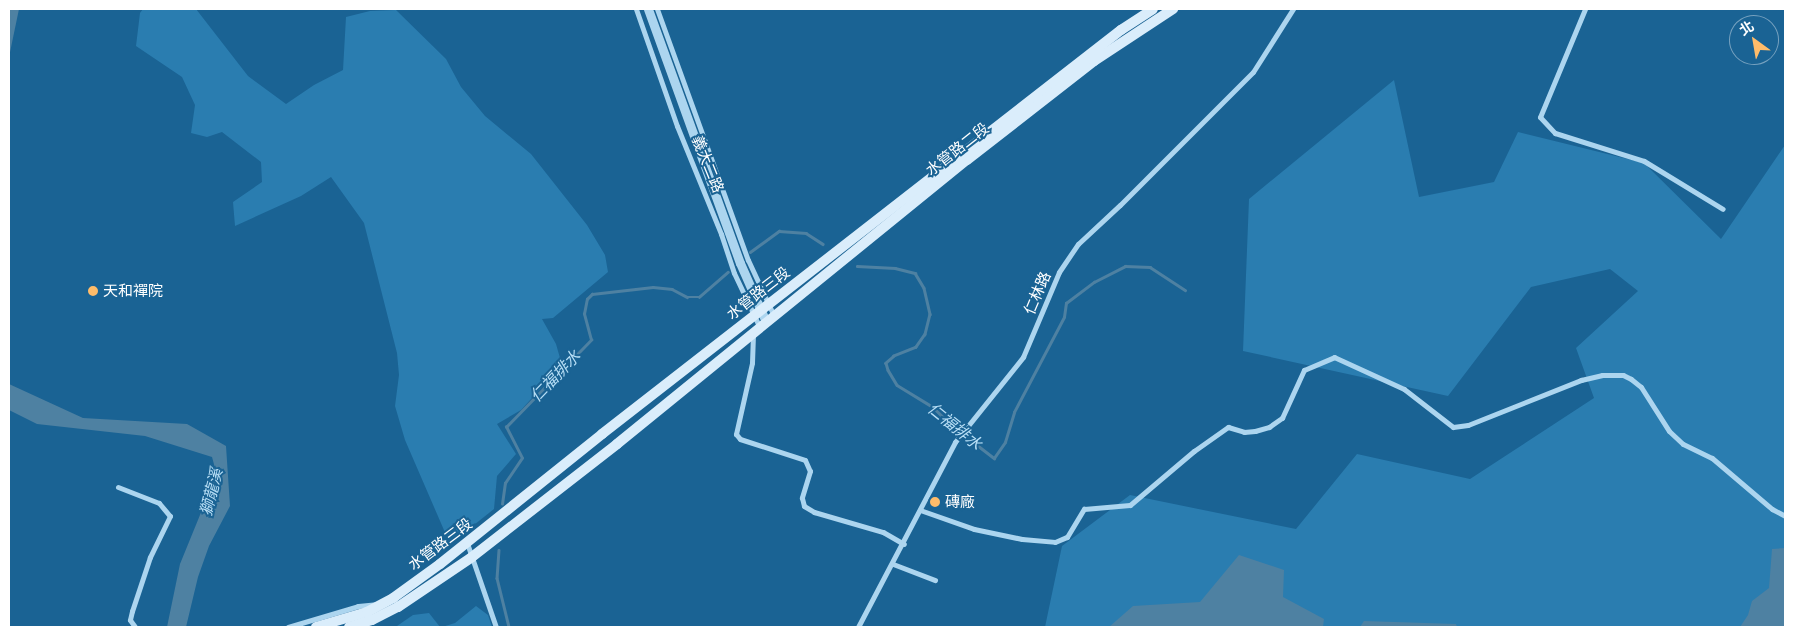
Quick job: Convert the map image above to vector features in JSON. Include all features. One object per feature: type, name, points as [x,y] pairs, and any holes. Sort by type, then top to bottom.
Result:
[{"type":"main road","name":"水管路三段","points":[[316,627],[367,612],[384,603],[467,543],[602,434],[761,310],[1121,30],[1153,9]]},
{"type":"main road","name":"水管路二段","points":[[763,325],[967,160],[1094,61],[1173,9]]},
{"type":"main road","name":"水管路三段","points":[[349,627],[372,620],[398,607],[472,557],[609,450],[763,325]]},
{"type":"street","name":"義大二路","points":[[636,9],[677,126],[721,234],[734,273],[761,310]]},
{"type":"street","name":"義大二路","points":[[648,9],[740,263],[761,310]]},
{"type":"street","name":"義大二路","points":[[656,9],[748,260],[763,325]]},
{"type":"street","name":"仁林路","points":[[858,627],[904,544],[955,442],[1023,357],[1059,272],[1078,244],[1120,205],[1253,72],[1293,9]]},
{"type":"street","points":[[1584,9],[1540,118],[1556,133],[1644,162],[1723,209]]},
{"type":"street","points":[[763,325],[752,363],[736,434],[740,439],[805,460],[810,470],[802,498],[804,506],[814,512],[883,532],[904,544]]},
{"type":"street","points":[[920,510],[974,529],[1022,539],[1056,542],[1067,537],[1084,510],[1130,505],[1194,451],[1228,427],[1244,432],[1269,427],[1282,418],[1304,370],[1334,357],[1404,388],[1453,427],[1468,425],[1582,380],[1602,375],[1623,375],[1631,378],[1642,387],[1669,431],[1683,444],[1712,458],[1772,509],[1785,516]]},
{"type":"street","points":[[118,487],[159,502],[170,516],[150,557],[132,611],[130,620],[135,627]]},
{"type":"street","points":[[467,543],[496,627]]},
{"type":"street","points":[[893,564],[935,580]]},
{"type":"street","name":"水管路三段","points":[[288,627],[358,606],[384,603]]},
{"type":"street","name":"水管路三段","points":[[370,627],[398,607]]},
{"type":"shaded area","points":[[143,9],[196,9],[248,76],[286,104],[314,85],[343,70],[346,17],[370,11],[396,10],[446,59],[461,87],[485,116],[531,154],[587,225],[605,255],[608,272],[553,318],[542,319],[556,344],[562,365],[521,410],[497,424],[516,454],[497,476],[494,509],[450,544],[405,440],[395,406],[399,375],[397,353],[364,223],[331,177],[301,196],[235,226],[233,202],[262,182],[261,162],[222,132],[207,137],[191,133],[195,105],[182,77],[136,46],[140,13]]},
{"type":"shaded area","points":[[1394,80],[1419,197],[1494,182],[1518,132],[1644,163],[1721,239],[1785,145],[1785,627],[1045,627],[1062,546],[1130,495],[1296,529],[1357,454],[1470,479],[1594,398],[1576,348],[1638,291],[1610,269],[1531,287],[1448,396],[1243,351],[1249,199]]},
{"type":"shaded area","points":[[476,606],[488,615],[492,627],[442,627],[455,623]]},
{"type":"shaded area","points":[[429,613],[440,627],[397,626],[413,615]]},
{"type":"water","points":[[9,9],[19,9],[9,57]]},
{"type":"water","name":"獅龍溪","points":[[9,384],[83,418],[187,424],[226,446],[230,506],[209,546],[198,577],[186,627],[167,627],[180,564],[211,488],[215,468],[212,457],[145,436],[37,424],[9,410]]},
{"type":"water","points":[[1785,548],[1785,627],[1740,627],[1748,615],[1752,601],[1769,588],[1772,549]]},
{"type":"water","points":[[1239,555],[1284,570],[1283,597],[1324,619],[1323,627],[1109,627],[1133,606],[1200,602]]},
{"type":"water","points":[[1364,621],[1456,624],[1457,627],[1360,627]]},
{"type":"waterway","name":"仁福排水","points":[[750,252],[779,231],[806,233],[823,244]]},
{"type":"waterway","name":"仁福排水","points":[[857,266],[895,268],[915,273],[924,288],[930,314],[925,334],[916,347],[894,356],[886,363],[888,370],[897,385],[933,407],[950,424],[994,458],[1005,442],[1014,412],[1064,317],[1066,303],[1094,282],[1125,266],[1150,267],[1185,290]]},
{"type":"waterway","name":"仁福排水","points":[[502,504],[505,483],[522,458],[506,427],[591,340],[584,314],[587,299],[592,294],[653,287],[672,289],[687,297],[699,297],[728,272]]},
{"type":"waterway","name":"仁福排水","points":[[499,550],[497,578],[509,627]]},
{"type":"place","name":"天和禪院","points":[[93,291]]},
{"type":"place","name":"磚廠","points":[[935,502]]}]
